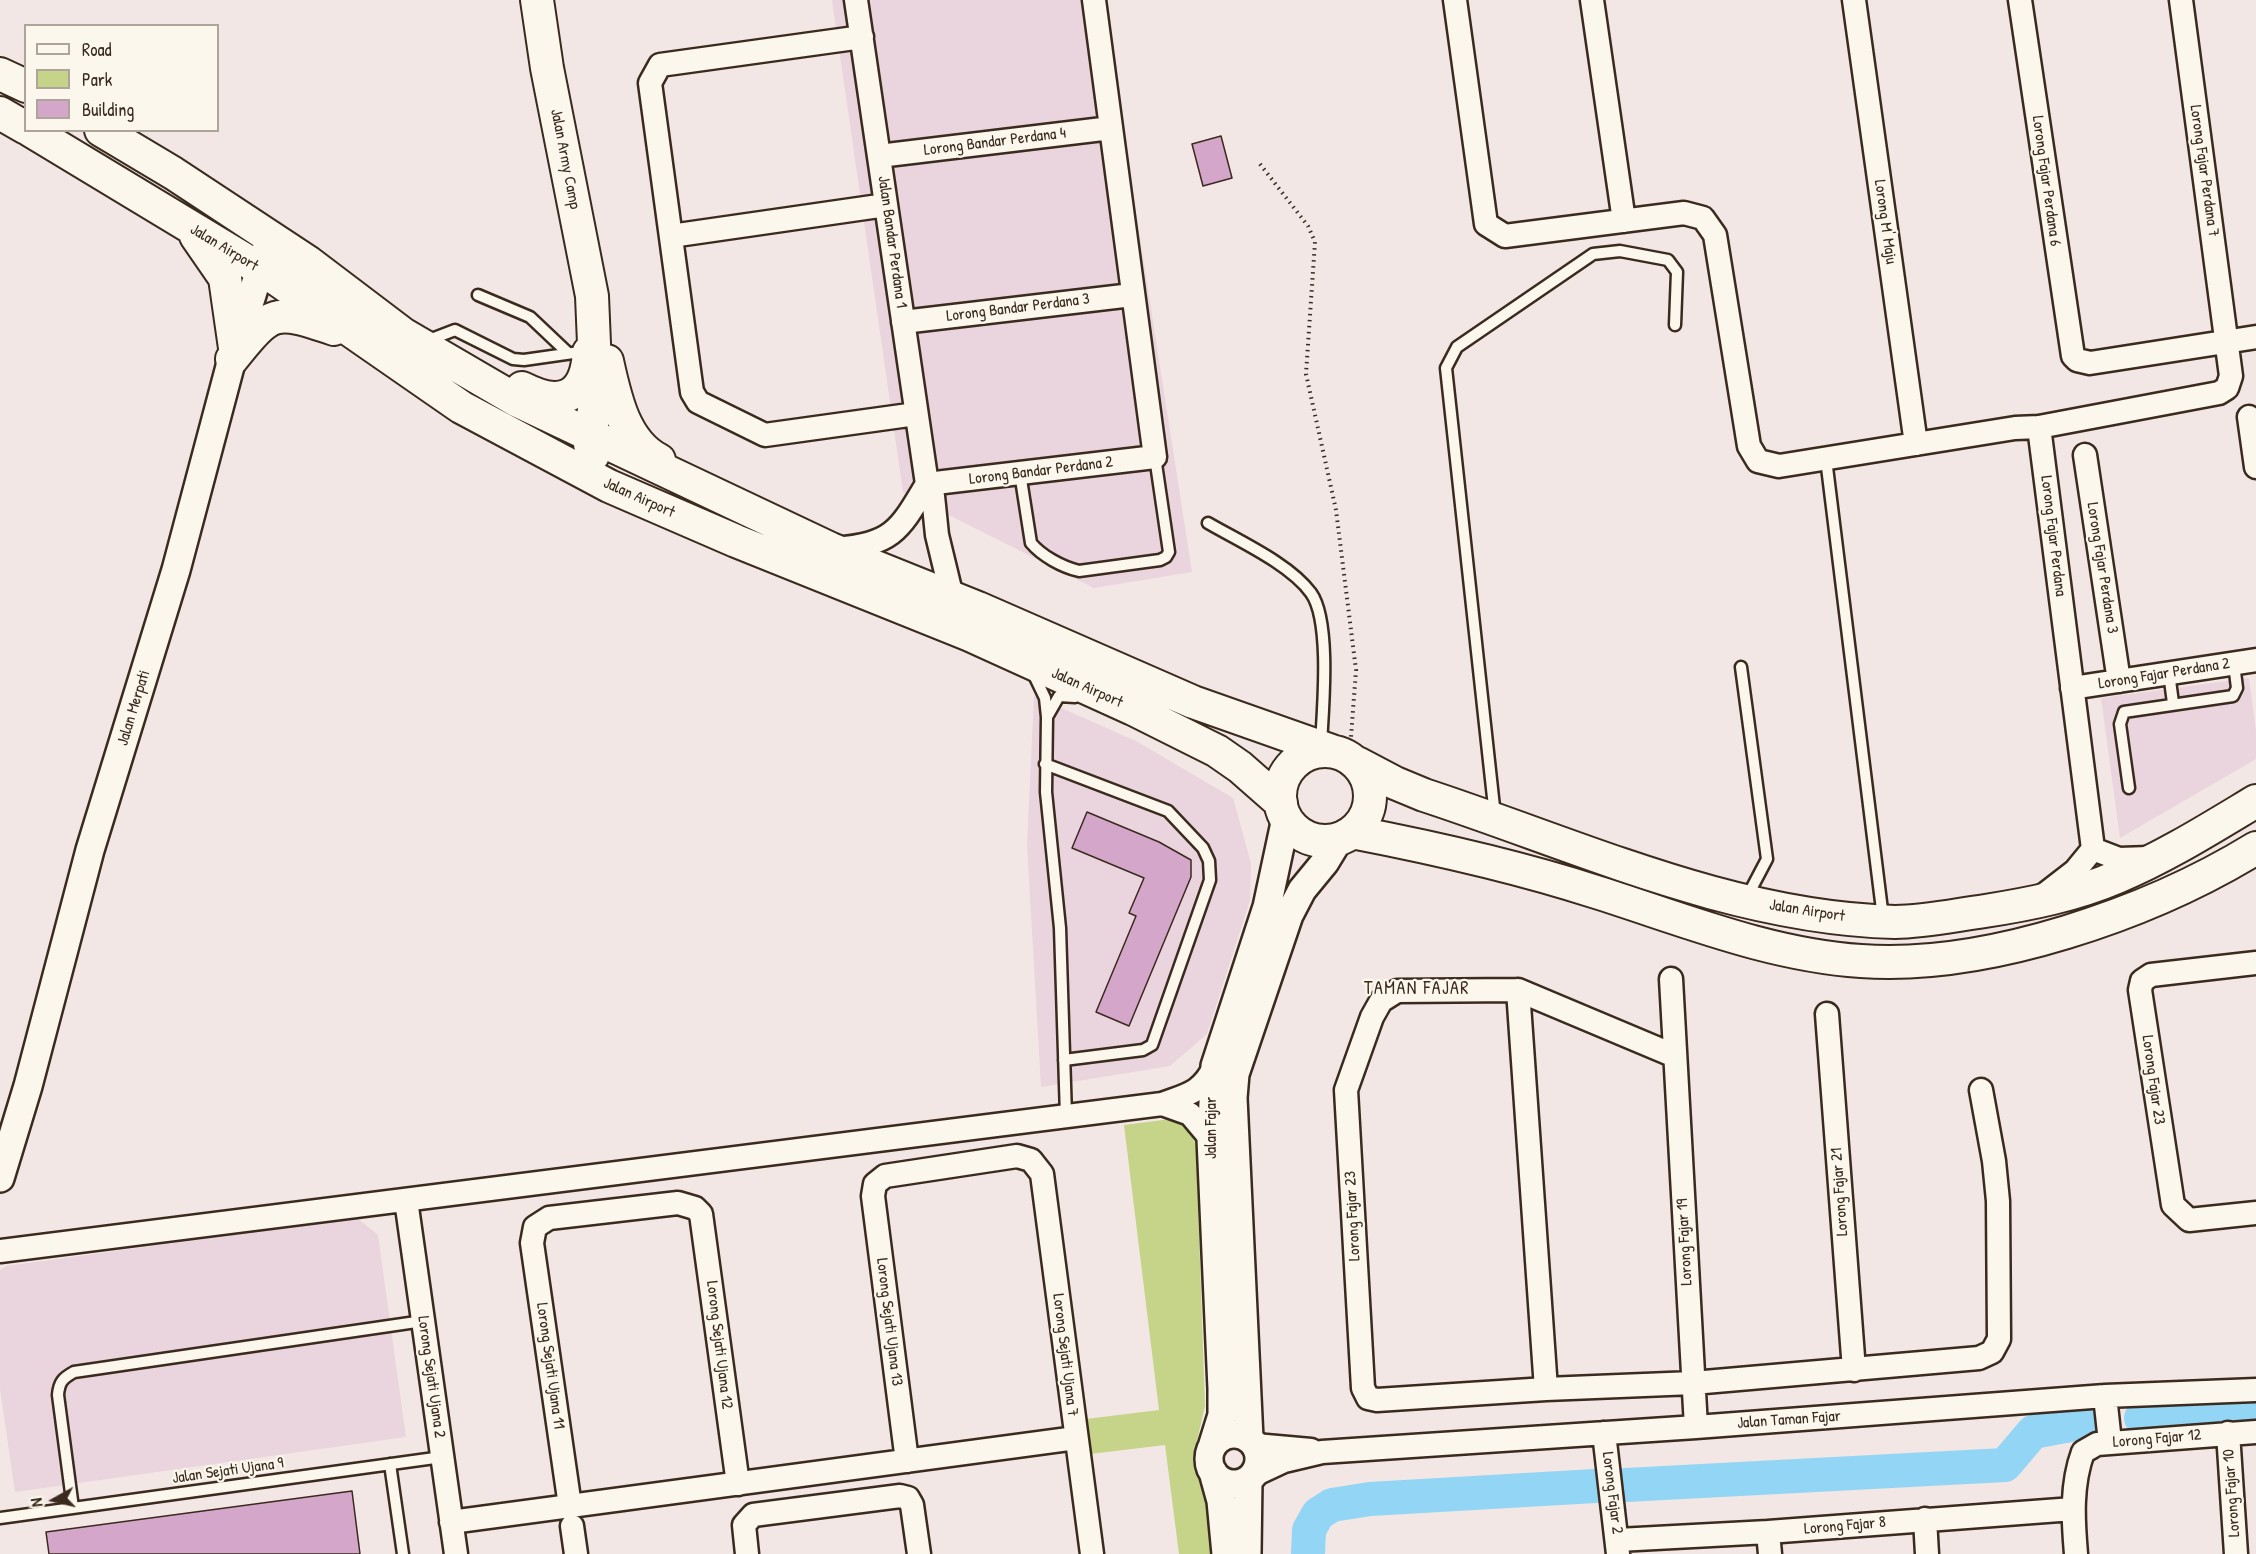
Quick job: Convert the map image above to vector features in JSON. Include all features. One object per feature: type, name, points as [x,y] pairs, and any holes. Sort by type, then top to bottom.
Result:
[{"type":"main road","name":"Jalan Army Camp","points":[[537,0],[547,68],[592,307]]},
{"type":"main road","points":[[0,74],[24,85]]},
{"type":"main road","points":[[0,113],[24,127]]},
{"type":"main road","name":"Jalan Airport","points":[[33,132],[259,268],[372,328],[403,334],[516,400],[831,549],[952,597],[1193,702],[1339,754],[1395,783],[1706,891],[1812,915],[1884,921],[1948,916],[2033,904],[2117,877],[2256,801]]},
{"type":"main road","name":"Jalan Airport","points":[[104,132],[173,173],[308,262],[372,328],[461,407],[609,486],[1016,656],[1133,709],[1217,751],[1240,767],[1283,810]]},
{"type":"main road","points":[[190,227],[225,278],[234,353]]},
{"type":"main road","points":[[234,353],[259,326],[271,318],[283,315],[372,328],[429,340],[541,398],[559,398],[576,390],[587,372],[578,351],[592,307]]},
{"type":"main road","points":[[592,307],[596,391],[593,438],[590,444],[592,454],[601,466],[811,555],[885,601]]},
{"type":"main road","points":[[592,307],[611,379],[632,436],[641,448],[655,458],[727,490],[743,508]]},
{"type":"main road","points":[[1346,836],[1363,821],[1370,799],[1366,776],[1339,754],[1311,753],[1293,764],[1282,782],[1283,810],[1296,830],[1309,838],[1323,841],[1346,836],[1406,842],[1556,880],[1732,936],[1772,946],[1861,961],[1940,958],[2027,943],[2074,930],[2160,899],[2256,848]]},
{"type":"street","name":"Jalan Bandar Perdana 1","points":[[856,0],[927,484],[933,496],[937,535],[952,597]]},
{"type":"street","points":[[1094,0],[1155,458]]},
{"type":"street","points":[[1455,0],[1486,224],[1506,236],[1684,213],[1703,218],[1715,235],[1749,447],[1758,461],[1767,466],[1779,466],[2039,427]]},
{"type":"street","points":[[1592,0],[1624,221]]},
{"type":"street","name":"Lorong M' Maju","points":[[1854,0],[1916,444]]},
{"type":"street","name":"Lorong Fajar Perdana 6","points":[[2020,0],[2071,351],[2077,360],[2090,363],[2226,342]]},
{"type":"street","name":"Lorong Fajar Perdana 7","points":[[2039,427],[2219,393],[2227,388],[2231,376],[2181,0]]},
{"type":"street","points":[[862,37],[660,65],[650,82],[692,392],[698,402],[765,435],[916,414]]},
{"type":"street","name":"Lorong Bandar Perdana 4","points":[[879,156],[1111,128]]},
{"type":"street","points":[[671,236],[886,205]]},
{"type":"street","name":"Jalan Merpati","points":[[0,1178],[28,1086],[90,850],[176,570],[234,353],[259,268],[271,238]]},
{"type":"street","name":"Lorong Bandar Perdana 3","points":[[903,322],[1132,295]]},
{"type":"street","points":[[2226,342],[2256,337]]},
{"type":"street","points":[[2248,417],[2256,467]]},
{"type":"street","name":"Lorong Fajar Perdana","points":[[2039,427],[2093,849]]},
{"type":"street","name":"Lorong Fajar Perdana 3","points":[[2085,455],[2119,681]]},
{"type":"street","name":"Lorong Bandar Perdana 2","points":[[927,484],[1155,458]]},
{"type":"street","points":[[831,549],[856,547],[886,538],[897,530],[927,484]]},
{"type":"street","name":"Lorong Fajar Perdana 2","points":[[2072,688],[2245,662]]},
{"type":"street","name":"Jalan Fajar","points":[[1213,1460],[1222,1415],[1222,1389],[1211,1139],[1212,1083],[1215,1066],[1267,907],[1283,810]]},
{"type":"street","name":"Jalan Fajar","points":[[1252,1442],[1233,1098],[1235,1074],[1289,915],[1302,890],[1346,836]]},
{"type":"street","points":[[2033,904],[2075,871],[2093,849],[2119,859],[2155,858]]},
{"type":"street","name":"Lorong Fajar 23","points":[[2256,963],[2151,975],[2142,981],[2140,990],[2173,1205],[2189,1220],[2256,1213]]},
{"type":"street","name":"Lorong Fajar 19","points":[[1671,979],[1696,1427]]},
{"type":"street","points":[[1546,1389],[1518,990],[1675,1056]]},
{"type":"street","name":"Lorong Fajar 23","points":[[1518,990],[1397,991],[1381,1001],[1372,1017],[1346,1090],[1363,1388],[1368,1398],[1377,1400],[1546,1389],[1693,1383],[1979,1358],[1992,1352],[1999,1339],[1998,1201],[1994,1161],[1981,1090]]},
{"type":"street","name":"Lorong Fajar 21","points":[[1827,1014],[1854,1370]]},
{"type":"street","points":[[0,1251],[1162,1104],[1195,1092],[1207,1081],[1215,1066]]},
{"type":"street","points":[[1162,1104],[1190,1114],[1211,1139]]},
{"type":"street","name":"Lorong Sejati Ujana 13","points":[[907,1461],[873,1196],[875,1184],[885,1176],[1017,1156],[1031,1160]]},
{"type":"street","name":"Lorong Sejati Ujana 7","points":[[1031,1160],[1042,1173],[1092,1554]]},
{"type":"street","name":"Lorong Sejati Ujana 2","points":[[405,1200],[456,1554]]},
{"type":"street","name":"Lorong Sejati Ujana 11","points":[[576,1554],[532,1243],[536,1227],[549,1218],[678,1203],[695,1208]]},
{"type":"street","name":"Lorong Sejati Ujana 12","points":[[695,1208],[704,1223],[738,1484]]},
{"type":"street","name":"Jalan Taman Fajar","points":[[1322,1452],[2105,1396],[2256,1390]]},
{"type":"street","points":[[2105,1396],[2110,1443]]},
{"type":"street","name":"Lorong Fajar 12","points":[[2073,1509],[2077,1468],[2083,1452],[2097,1444],[2256,1432]]},
{"type":"street","name":"Lorong Fajar 2","points":[[1604,1433],[1618,1547]]},
{"type":"street","name":"Lorong Fajar 10","points":[[2228,1433],[2236,1554]]},
{"type":"street","points":[[1226,1554],[1221,1501],[1213,1460],[1217,1440],[1233,1434],[1252,1442],[1322,1452]]},
{"type":"street","points":[[451,1522],[571,1516],[738,1484],[1076,1438]]},
{"type":"street","points":[[1247,1554],[1251,1477],[1259,1460],[1252,1442]]},
{"type":"street","points":[[1213,1460],[1225,1482],[1241,1484],[1284,1461],[1322,1452]]},
{"type":"street","points":[[747,1554],[744,1529],[746,1521],[753,1515],[900,1496],[908,1498],[912,1505],[919,1554]]},
{"type":"street","points":[[2073,1509],[2076,1554]]},
{"type":"street","name":"Lorong Fajar 8","points":[[1618,1547],[1769,1543],[1925,1519],[2073,1509]]},
{"type":"street","points":[[1925,1519],[1927,1554]]},
{"type":"lane","points":[[1496,819],[1446,368],[1456,347],[1593,254],[1620,251],[1668,260],[1677,272],[1675,325]]},
{"type":"lane","points":[[478,295],[530,317],[578,351]]},
{"type":"lane","points":[[429,340],[455,330],[513,359],[524,360],[578,351]]},
{"type":"lane","points":[[1020,473],[1031,543],[1036,549],[1068,568],[1079,571],[1160,560],[1166,557],[1169,552],[1155,458]]},
{"type":"lane","points":[[1826,459],[1884,921]]},
{"type":"lane","points":[[1208,523],[1295,576],[1312,594],[1321,630],[1324,680],[1339,754]]},
{"type":"lane","points":[[1016,656],[1038,681],[1045,698],[1047,717],[1045,764],[1060,928],[1066,1116]]},
{"type":"lane","points":[[2129,788],[2121,717],[2130,709],[2233,696],[2245,662]]},
{"type":"lane","points":[[1741,667],[1767,859],[1745,900]]},
{"type":"lane","points":[[2169,673],[2173,703]]},
{"type":"lane","points":[[1047,717],[1055,699],[1063,694],[1133,709]]},
{"type":"lane","points":[[1045,764],[1168,811],[1203,848],[1209,861],[1210,880],[1152,1045],[1143,1050],[1064,1060]]},
{"type":"lane","points":[[73,1508],[58,1395],[59,1384],[64,1377],[74,1372],[423,1321]]},
{"type":"lane","name":"Jalan Sejati Ujana 9","points":[[0,1518],[442,1456]]},
{"type":"lane","points":[[390,1464],[403,1554]]},
{"type":"path","points":[[1260,164],[1308,226],[1315,242],[1306,374],[1330,475],[1356,670],[1353,732],[1339,754]]},
{"type":"shaded area","points":[[832,0],[1103,0],[1192,572],[1094,588],[903,492]]},
{"type":"shaded area","points":[[2249,678],[2256,731],[2256,759],[2120,838],[2101,698]]},
{"type":"shaded area","points":[[1034,696],[1136,741],[1233,798],[1251,863],[1250,900],[1207,1034],[1170,1066],[1041,1087],[1027,845]]},
{"type":"shaded area","points":[[357,1218],[378,1235],[406,1437],[15,1492],[0,1389],[0,1270],[6,1266]]},
{"type":"green space","points":[[1163,1120],[1175,1121],[1188,1129],[1196,1146],[1205,1406],[1193,1458],[1197,1476],[1211,1506],[1212,1554],[1179,1554],[1165,1445],[1090,1454],[1086,1419],[1159,1410],[1124,1125]]},
{"type":"building","points":[[1221,136],[1232,178],[1203,186],[1192,144]]},
{"type":"building","points":[[1087,812],[1159,842],[1191,860],[1191,877],[1129,1026],[1096,1012],[1136,916],[1129,913],[1144,878],[1072,848]]},
{"type":"building","points":[[352,1491],[360,1554],[49,1554],[46,1532]]},
{"type":"waterway","points":[[2141,1418],[2256,1411]]},
{"type":"waterway","points":[[1626,1485],[2005,1465],[2033,1432],[2081,1423]]},
{"type":"waterway","points":[[1308,1554],[1309,1530],[1318,1514],[1332,1505],[1370,1499],[1595,1486]]},
{"type":"district","name":"TAMAN FAJAR","points":[[1417,989]]}]
